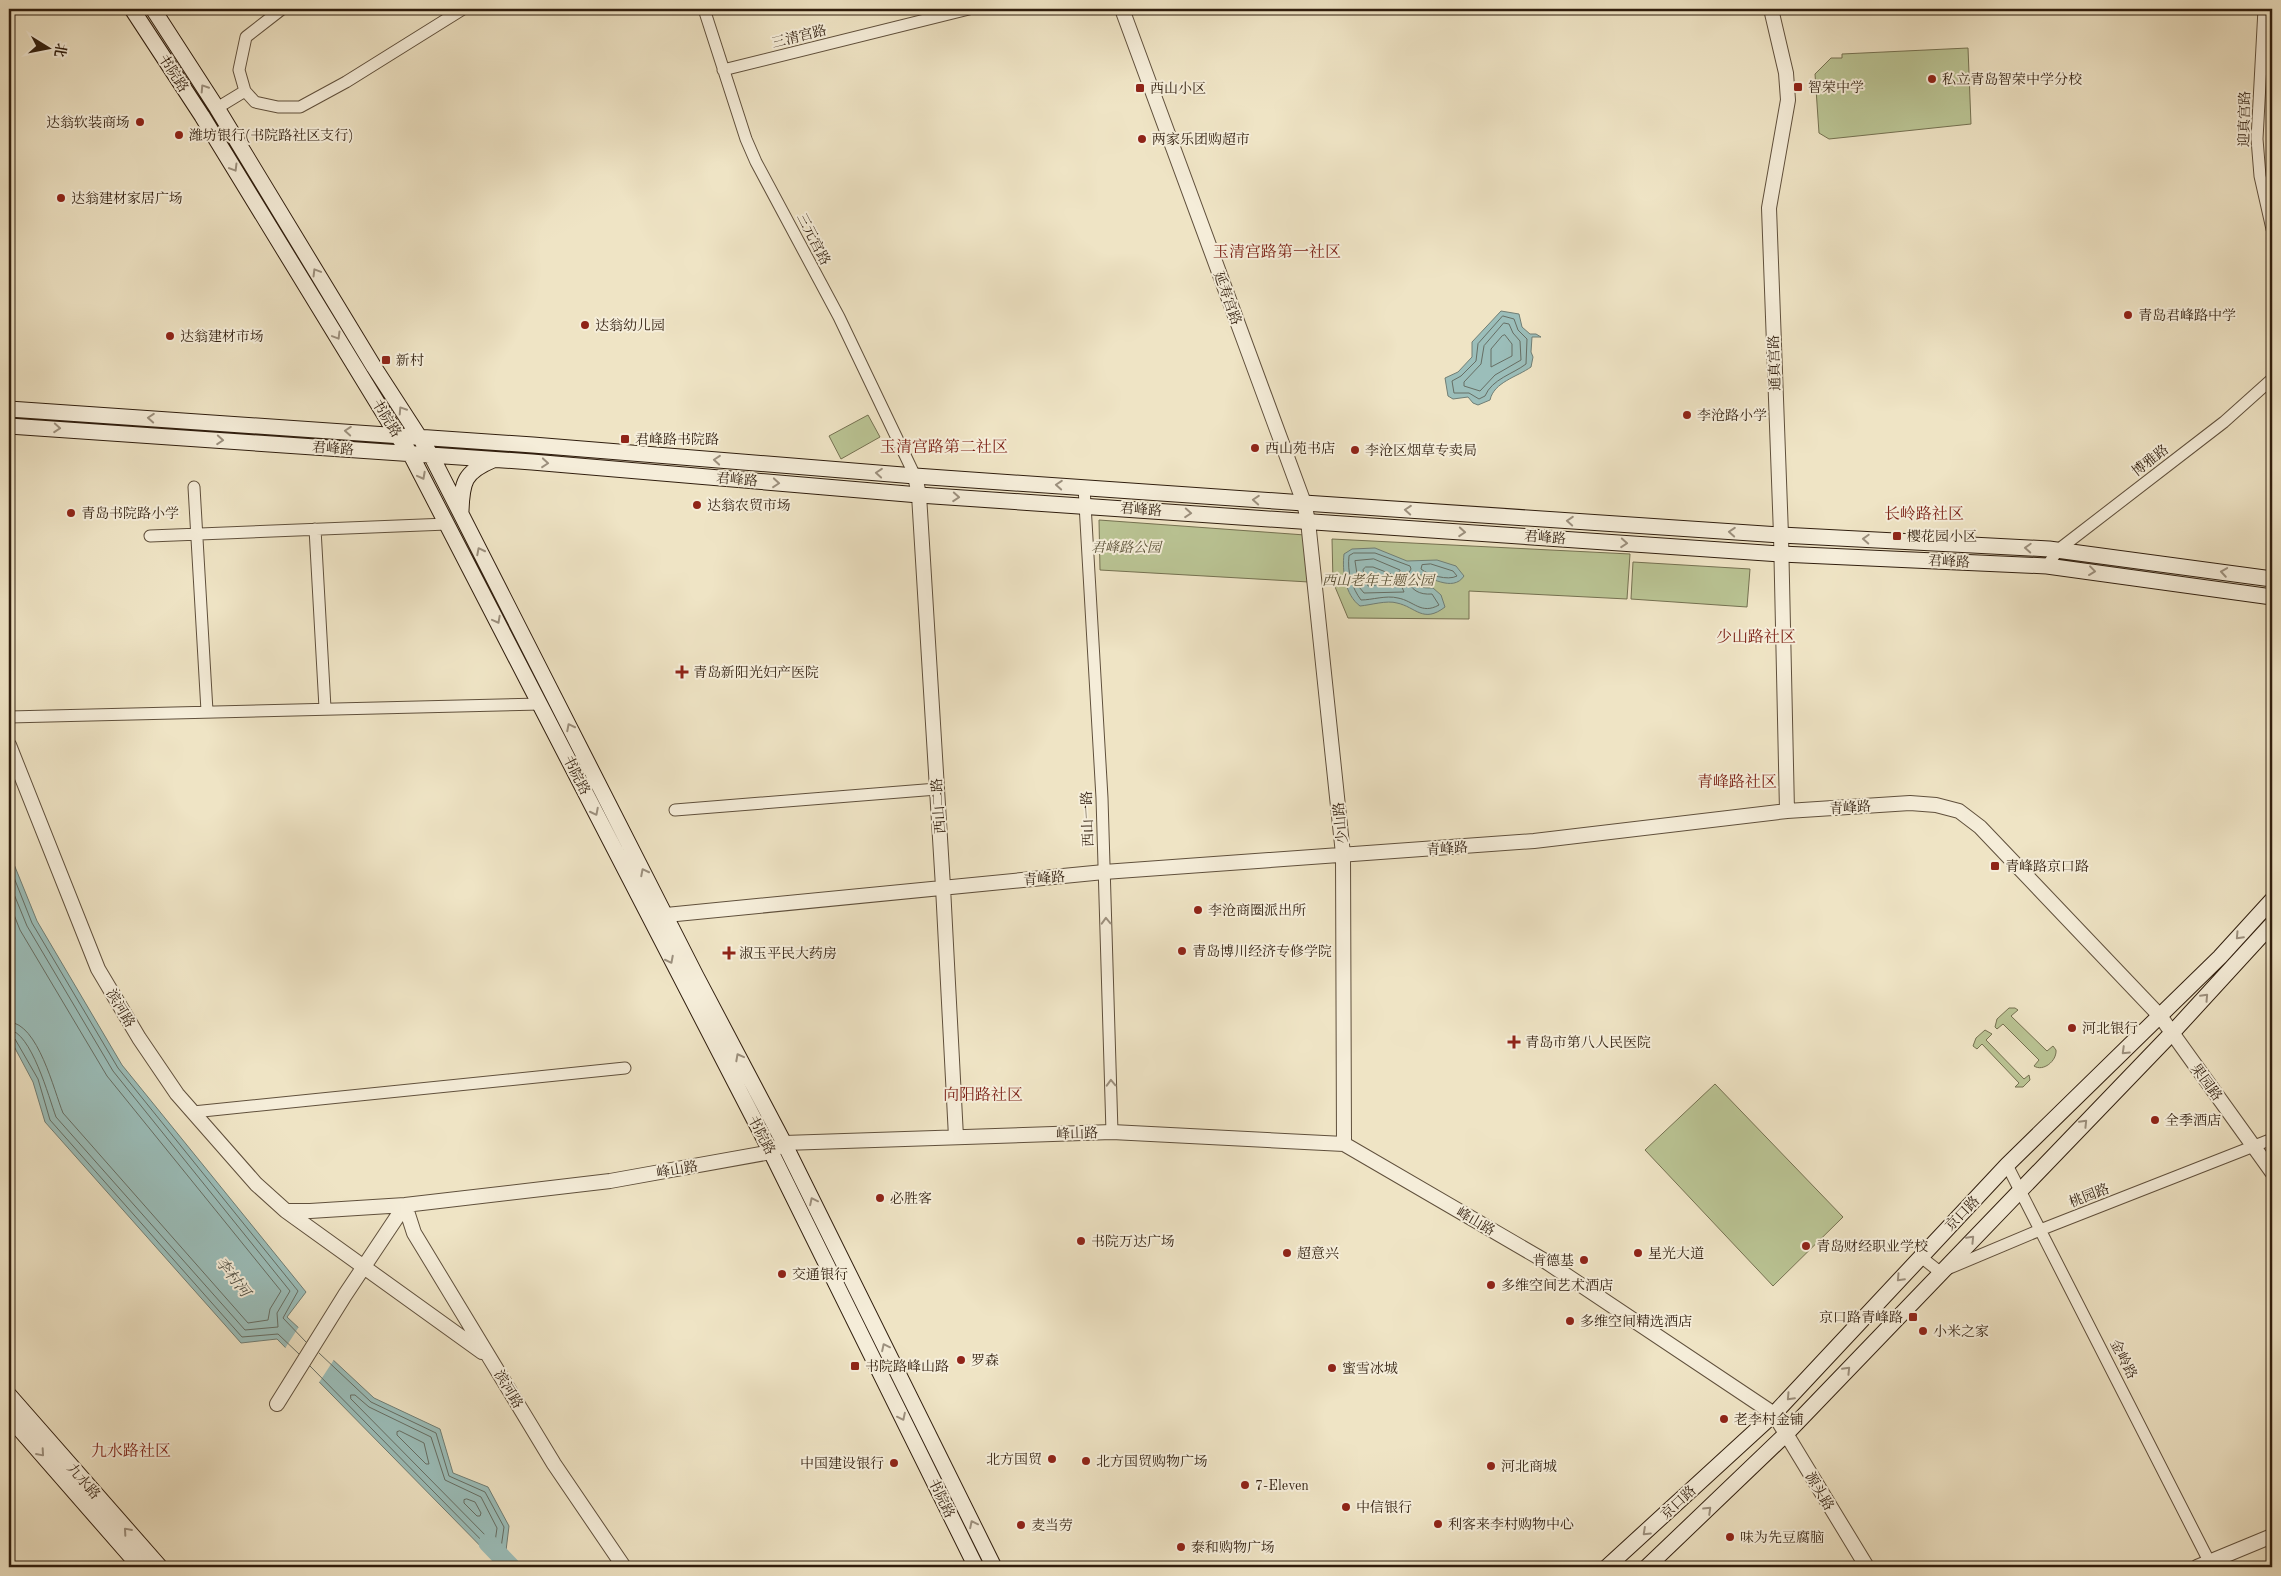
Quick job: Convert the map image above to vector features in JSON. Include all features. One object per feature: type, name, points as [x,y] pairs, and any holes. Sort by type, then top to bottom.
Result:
[{"type":"main road","name":"书院路","points":[[132,9],[202,116],[396,435],[410,453],[771,1152],[976,1567]]},
{"type":"main road","name":"书院路","points":[[153,9],[217,108],[418,436],[431,454],[784,1142],[994,1567]]},
{"type":"main road","name":"君峰路","points":[[9,409],[418,436],[915,476],[1304,503],[1781,535],[2058,550],[2272,579]]},
{"type":"main road","name":"君峰路","points":[[9,426],[431,454],[918,495],[1781,554],[2047,566],[2272,597]]},
{"type":"main road","points":[[460,513],[465,481],[470,472],[496,459]]},
{"type":"main road","name":"京口路","points":[[1607,1567],[1774,1414],[2007,1165],[2220,957],[2272,900]]},
{"type":"main road","name":"京口路","points":[[1647,1567],[1786,1434],[2019,1189],[2172,1033],[2272,924]]},
{"type":"main road","name":"九水路","points":[[9,1395],[160,1567]]},
{"type":"main road","name":"九水路","points":[[9,1416],[140,1567]]},
{"type":"street","points":[[282,9],[246,38],[239,70],[245,91],[255,102],[278,107],[300,108],[384,59],[463,9]]},
{"type":"street","name":"三元宫路","points":[[704,9],[746,139],[756,162],[839,317],[915,476]]},
{"type":"street","name":"三清宫路","points":[[723,70],[969,9]]},
{"type":"street","name":"延寿宫路","points":[[1122,9],[1304,503]]},
{"type":"street","name":"通真宫路","points":[[1771,9],[1786,73],[1788,100],[1769,208],[1781,535],[1787,811]]},
{"type":"street","name":"迎真宫路","points":[[2264,9],[2257,139],[2260,176],[2272,229]]},
{"type":"street","points":[[217,108],[245,91]]},
{"type":"street","name":"博雅路","points":[[2047,566],[2058,550],[2224,422],[2272,380]]},
{"type":"street","name":"西山二路","points":[[915,476],[918,495],[937,789],[956,1137]]},
{"type":"street","points":[[194,487],[207,711]]},
{"type":"street","name":"西山一路","points":[[1084,487],[1102,798],[1112,1132]]},
{"type":"street","name":"少山路","points":[[1304,503],[1308,521],[1343,854],[1344,1144]]},
{"type":"street","points":[[150,536],[447,524]]},
{"type":"street","points":[[315,529],[325,708]]},
{"type":"street","points":[[9,717],[541,704]]},
{"type":"street","name":"滨河路","points":[[9,745],[98,970],[139,1038],[177,1094],[256,1184],[286,1210],[489,1356]]},
{"type":"street","points":[[676,810],[937,789]]},
{"type":"street","name":"青峰路","points":[[648,916],[1104,872],[1534,841],[1787,811],[1910,803],[1936,805],[1959,811],[1980,827],[2160,1016]]},
{"type":"street","name":"果园路","points":[[2160,1016],[2272,1172]]},
{"type":"street","points":[[193,1112],[625,1068]]},
{"type":"street","name":"峰山路","points":[[286,1210],[310,1212],[405,1205],[610,1180],[771,1152],[784,1142],[1112,1132],[1344,1144],[1545,1261],[1774,1414]]},
{"type":"street","name":"桃园路","points":[[1940,1272],[2040,1230],[2272,1139]]},
{"type":"street","name":"金岭路","points":[[2007,1165],[2212,1564]]},
{"type":"street","points":[[277,1404],[345,1295],[405,1205]]},
{"type":"street","name":"滨河路","points":[[405,1205],[414,1233],[554,1464],[624,1567]]},
{"type":"street","points":[[1921,1257],[1940,1272]]},
{"type":"street","name":"源头路","points":[[1774,1414],[1866,1567]]},
{"type":"street","points":[[2198,1567],[2212,1564],[2272,1536]]},
{"type":"green space","points":[[1968,48],[1971,124],[1829,139],[1819,133],[1815,74],[1831,58],[1842,58],[1842,54]]},
{"type":"green space","points":[[868,415],[880,437],[841,459],[829,436]]},
{"type":"green space","name":"君峰路公园","points":[[1099,520],[1305,535],[1309,582],[1100,570]]},
{"type":"green space","name":"西山老年主题公园","points":[[1332,539],[1630,554],[1627,599],[1469,591],[1469,619],[1348,618],[1333,582]]},
{"type":"green space","points":[[1633,562],[1750,569],[1747,607],[1631,599]]},
{"type":"green space","points":[[2009,1008],[2018,1010],[2011,1016],[2047,1051],[2053,1046],[2056,1050],[2054,1058],[2049,1064],[2041,1068],[2034,1066],[2039,1060],[2003,1024],[1997,1029],[1995,1027],[1997,1019]]},
{"type":"green space","points":[[1985,1030],[1992,1034],[1986,1040],[2024,1079],[2029,1075],[2030,1080],[2023,1087],[2015,1087],[2019,1083],[1982,1044],[1977,1049],[1973,1046],[1976,1038]]},
{"type":"green space","points":[[1715,1084],[1843,1217],[1773,1286],[1645,1150]]},
{"type":"water","points":[[1501,311],[1519,314],[1522,327],[1530,334],[1536,334],[1541,337],[1532,337],[1531,352],[1533,357],[1531,367],[1501,384],[1492,394],[1490,400],[1478,405],[1473,403],[1468,397],[1453,399],[1448,396],[1445,378],[1458,372],[1472,357],[1472,342]]},
{"type":"water","points":[[1375,548],[1407,561],[1437,560],[1456,566],[1464,576],[1454,583],[1441,582],[1415,573],[1410,577],[1417,585],[1433,588],[1441,595],[1445,607],[1431,614],[1420,613],[1393,602],[1360,606],[1351,596],[1348,589],[1344,568],[1344,554],[1352,549]]},
{"type":"water","points":[[9,852],[37,921],[122,1065],[306,1292],[287,1317],[374,1398],[440,1429],[453,1473],[488,1487],[509,1526],[504,1567],[501,1567],[277,1339],[241,1343],[45,1122],[33,1082],[9,1037]]},
{"type":"pier","points":[[300,1325],[335,1358],[318,1384],[284,1350]]},
{"type":"waterway","name":"李村河","points":[[488,1543],[511,1567]]},
{"type":"place","name":"私立青岛智荣中学分校","points":[[1932,79]]},
{"type":"place","name":"智荣中学","points":[[1798,87]]},
{"type":"place","name":"西山小区","points":[[1140,88]]},
{"type":"place","name":"达翁软装商场","points":[[140,122]]},
{"type":"place","name":"潍坊银行(书院路社区支行)","points":[[179,135]]},
{"type":"place","name":"两家乐团购超市","points":[[1142,139]]},
{"type":"place","name":"达翁建材家居广场","points":[[61,198]]},
{"type":"place","name":"青岛君峰路中学","points":[[2128,315]]},
{"type":"place","name":"达翁幼儿园","points":[[585,325]]},
{"type":"place","name":"达翁建材市场","points":[[170,336]]},
{"type":"place","name":"新村","points":[[386,360]]},
{"type":"place","name":"李沧路小学","points":[[1687,415]]},
{"type":"place","name":"君峰路书院路","points":[[625,439]]},
{"type":"place","name":"西山苑书店","points":[[1255,448]]},
{"type":"place","name":"李沧区烟草专卖局","points":[[1355,450]]},
{"type":"place","name":"达翁农贸市场","points":[[697,505]]},
{"type":"place","name":"青岛书院路小学","points":[[71,513]]},
{"type":"place","name":"樱花园小区","points":[[1897,536]]},
{"type":"place","name":"青岛新阳光妇产医院","points":[[682,672]]},
{"type":"place","name":"青峰路京口路","points":[[1995,866]]},
{"type":"place","name":"李沧商圈派出所","points":[[1198,910]]},
{"type":"place","name":"青岛博川经济专修学院","points":[[1182,951]]},
{"type":"place","name":"淑玉平民大药房","points":[[729,953]]},
{"type":"place","name":"河北银行","points":[[2072,1028]]},
{"type":"place","name":"青岛市第八人民医院","points":[[1514,1042]]},
{"type":"place","name":"全季酒店","points":[[2155,1120]]},
{"type":"place","name":"必胜客","points":[[880,1198]]},
{"type":"place","name":"书院万达广场","points":[[1081,1241]]},
{"type":"place","name":"青岛财经职业学校","points":[[1806,1246]]},
{"type":"place","name":"超意兴","points":[[1287,1253]]},
{"type":"place","name":"星光大道","points":[[1638,1253]]},
{"type":"place","name":"肯德基","points":[[1584,1260]]},
{"type":"place","name":"交通银行","points":[[782,1274]]},
{"type":"place","name":"多维空间艺术酒店","points":[[1491,1285]]},
{"type":"place","name":"京口路青峰路","points":[[1913,1317]]},
{"type":"place","name":"多维空间精选酒店","points":[[1570,1321]]},
{"type":"place","name":"小米之家","points":[[1923,1331]]},
{"type":"place","name":"罗森","points":[[961,1360]]},
{"type":"place","name":"书院路峰山路","points":[[855,1366]]},
{"type":"place","name":"蜜雪冰城","points":[[1332,1368]]},
{"type":"place","name":"老李村金铺","points":[[1724,1419]]},
{"type":"place","name":"北方国贸","points":[[1052,1459]]},
{"type":"place","name":"北方国贸购物广场","points":[[1086,1461]]},
{"type":"place","name":"中国建设银行","points":[[894,1463]]},
{"type":"place","name":"河北商城","points":[[1491,1466]]},
{"type":"place","name":"7-Eleven","points":[[1245,1485]]},
{"type":"place","name":"中信银行","points":[[1346,1507]]},
{"type":"place","name":"利客来李村购物中心","points":[[1438,1524]]},
{"type":"place","name":"麦当劳","points":[[1021,1525]]},
{"type":"place","name":"味为先豆腐脑","points":[[1730,1537]]},
{"type":"place","name":"泰和购物广场","points":[[1181,1547]]},
{"type":"district","name":"玉清宫路第一社区","points":[[1277,251]]},
{"type":"district","name":"玉清宫路第二社区","points":[[944,446]]},
{"type":"district","name":"长岭路社区","points":[[1924,513]]},
{"type":"district","name":"少山路社区","points":[[1756,636]]},
{"type":"district","name":"青峰路社区","points":[[1737,781]]},
{"type":"district","name":"向阳路社区","points":[[983,1094]]},
{"type":"district","name":"九水路社区","points":[[131,1450]]}]
